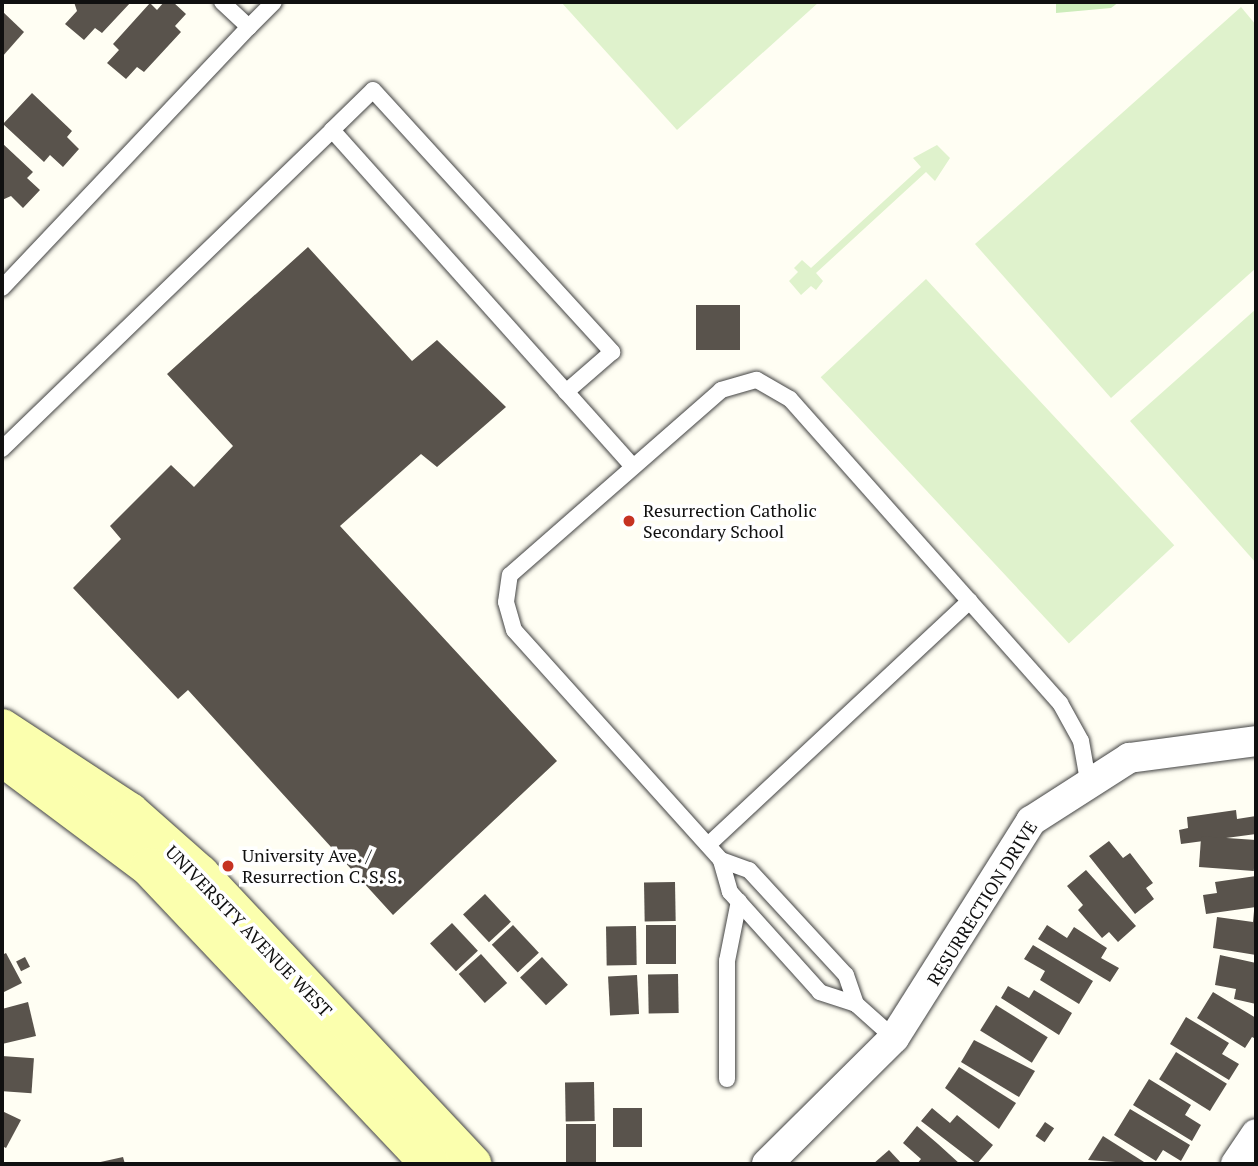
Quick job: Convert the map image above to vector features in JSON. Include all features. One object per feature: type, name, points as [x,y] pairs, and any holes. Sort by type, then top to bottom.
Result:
[{"type":"main road","name":"UNIVERSITY AVENUE WEST","points":[[2,728],[130,812],[200,874],[472,1164]]},
{"type":"main road","name":"UNIVERSITY AVENUE WEST","points":[[2,757],[149,867],[430,1164]]},
{"type":"street","name":"RESURRECTION DRIVE","points":[[767,1164],[894,1038],[1031,821],[1088,780],[1154,752],[1256,741]]},
{"type":"street","points":[[1236,1164],[1256,1134]]},
{"type":"lane","points":[[222,2],[249,27]]},
{"type":"lane","points":[[2,288],[274,2]]},
{"type":"lane","points":[[2,449],[373,90],[612,352],[566,392]]},
{"type":"lane","points":[[332,130],[631,465]]},
{"type":"lane","points":[[894,1038],[856,1004],[820,992],[730,892],[721,860],[514,630],[506,602],[510,575],[631,465],[721,390],[757,380],[790,399],[1060,703],[1081,741],[1088,780]]},
{"type":"lane","points":[[708,845],[970,601]]},
{"type":"lane","points":[[721,860],[749,870],[846,975],[856,1004]]},
{"type":"lane","points":[[727,1079],[727,961],[739,901]]},
{"type":"green space","points":[[561,2],[819,2],[677,130]]},
{"type":"green space","points":[[1056,2],[1119,2],[1111,8],[1056,13]]},
{"type":"green space","points":[[1241,7],[1256,25],[1256,268],[1111,398],[975,244]]},
{"type":"green space","points":[[937,145],[950,158],[935,181],[926,172],[816,273],[823,281],[816,290],[811,286],[801,295],[789,281],[798,272],[794,268],[802,260],[811,268],[921,167],[913,158]]},
{"type":"green space","points":[[926,279],[1174,545],[1069,643],[821,377]]},
{"type":"green space","points":[[1256,309],[1256,563],[1130,421]]},
{"type":"building","points":[[74,2],[131,2],[102,33],[95,28],[84,40],[65,24],[77,11]]},
{"type":"building","points":[[164,2],[173,2],[186,14],[175,26],[181,32],[144,72],[137,67],[126,79],[107,63],[119,50],[113,44],[150,3],[157,10]]},
{"type":"building","points":[[2,11],[24,32],[2,57]]},
{"type":"building","points":[[32,93],[72,131],[67,137],[79,149],[63,167],[50,155],[44,162],[3,124]]},
{"type":"building","points":[[2,143],[33,172],[27,178],[40,190],[23,208],[11,196],[2,200]]},
{"type":"building","points":[[308,247],[412,361],[437,340],[506,407],[437,467],[421,454],[340,526],[557,761],[393,915],[188,690],[178,699],[73,588],[121,539],[110,526],[171,465],[194,487],[233,446],[167,374]]},
{"type":"building","points":[[696,305],[740,305],[740,350],[696,350]]},
{"type":"building","points":[[1236,810],[1237,819],[1256,816],[1256,834],[1181,844],[1179,830],[1188,828],[1187,817]]},
{"type":"building","points":[[1201,836],[1256,840],[1254,871],[1199,867]]},
{"type":"building","points":[[1109,841],[1123,858],[1130,853],[1153,883],[1146,888],[1154,899],[1135,914],[1089,856]]},
{"type":"building","points":[[1086,870],[1136,926],[1118,942],[1109,932],[1102,938],[1078,910],[1083,905],[1067,886]]},
{"type":"building","points":[[1256,876],[1256,907],[1206,914],[1203,895],[1217,893],[1215,882]]},
{"type":"building","points":[[675,882],[676,921],[645,922],[644,883]]},
{"type":"building","points":[[485,894],[511,922],[489,942],[463,914]]},
{"type":"building","points":[[1254,911],[1256,955],[1213,948],[1217,917],[1253,922]]},
{"type":"building","points":[[452,923],[478,951],[456,971],[430,943]]},
{"type":"building","points":[[513,925],[539,953],[518,973],[492,945]]},
{"type":"building","points":[[646,925],[676,925],[676,964],[646,964]]},
{"type":"building","points":[[1047,925],[1067,938],[1074,927],[1107,948],[1101,958],[1119,968],[1110,982],[1038,939]]},
{"type":"building","points":[[636,926],[637,965],[607,966],[606,927]]},
{"type":"building","points":[[1033,945],[1093,981],[1079,1004],[1040,980],[1045,971],[1024,959]]},
{"type":"building","points":[[6,953],[22,983],[2,993],[2,955]]},
{"type":"building","points":[[481,954],[507,983],[485,1003],[459,974]]},
{"type":"building","points":[[1220,955],[1256,963],[1256,1004],[1234,999],[1236,989],[1215,985]]},
{"type":"building","points":[[25,957],[30,967],[21,971],[16,962]]},
{"type":"building","points":[[542,957],[568,985],[546,1005],[520,977]]},
{"type":"building","points":[[678,974],[679,1013],[649,1014],[648,975]]},
{"type":"building","points":[[637,975],[639,1014],[610,1015],[608,977]]},
{"type":"building","points":[[1008,986],[1029,998],[1034,990],[1072,1013],[1059,1035],[1001,998]]},
{"type":"building","points":[[1213,992],[1256,1018],[1256,1039],[1252,1037],[1245,1048],[1197,1018]]},
{"type":"building","points":[[28,1002],[36,1036],[2,1044],[2,1009]]},
{"type":"building","points":[[996,1005],[1048,1037],[1032,1063],[980,1030]]},
{"type":"building","points":[[1186,1017],[1229,1043],[1222,1054],[1239,1064],[1229,1080],[1170,1044]]},
{"type":"building","points":[[974,1040],[1035,1071],[1019,1097],[961,1062]]},
{"type":"building","points":[[1176,1052],[1227,1084],[1210,1111],[1159,1079]]},
{"type":"building","points":[[2,1056],[34,1058],[31,1093],[2,1091]]},
{"type":"building","points":[[959,1067],[1016,1103],[999,1129],[945,1088]]},
{"type":"building","points":[[1149,1079],[1191,1105],[1185,1115],[1201,1125],[1192,1141],[1133,1105]]},
{"type":"building","points":[[594,1082],[595,1121],[566,1122],[565,1083]]},
{"type":"building","points":[[613,1108],[642,1108],[642,1147],[613,1147]]},
{"type":"building","points":[[932,1108],[950,1123],[957,1115],[993,1145],[977,1164],[921,1121]]},
{"type":"building","points":[[1130,1109],[1190,1145],[1181,1161],[1163,1150],[1156,1161],[1114,1135]]},
{"type":"building","points":[[2,1111],[21,1120],[6,1148],[2,1146]]},
{"type":"building","points":[[1045,1122],[1054,1128],[1045,1142],[1035,1136]]},
{"type":"building","points":[[566,1124],[596,1124],[596,1163],[566,1163]]},
{"type":"building","points":[[917,1126],[960,1164],[917,1164],[921,1159],[903,1143]]},
{"type":"building","points":[[1103,1136],[1144,1162],[1143,1164],[1088,1160]]},
{"type":"building","points":[[889,1150],[902,1164],[873,1164]]},
{"type":"building","points":[[123,1157],[125,1164],[96,1164],[96,1163]]},
{"type":"place","name":"Resurrection Catholic Secondary School","points":[[629,521]]},
{"type":"place","name":"University Ave. / Resurrection C. S. S.","points":[[228,866]]}]
